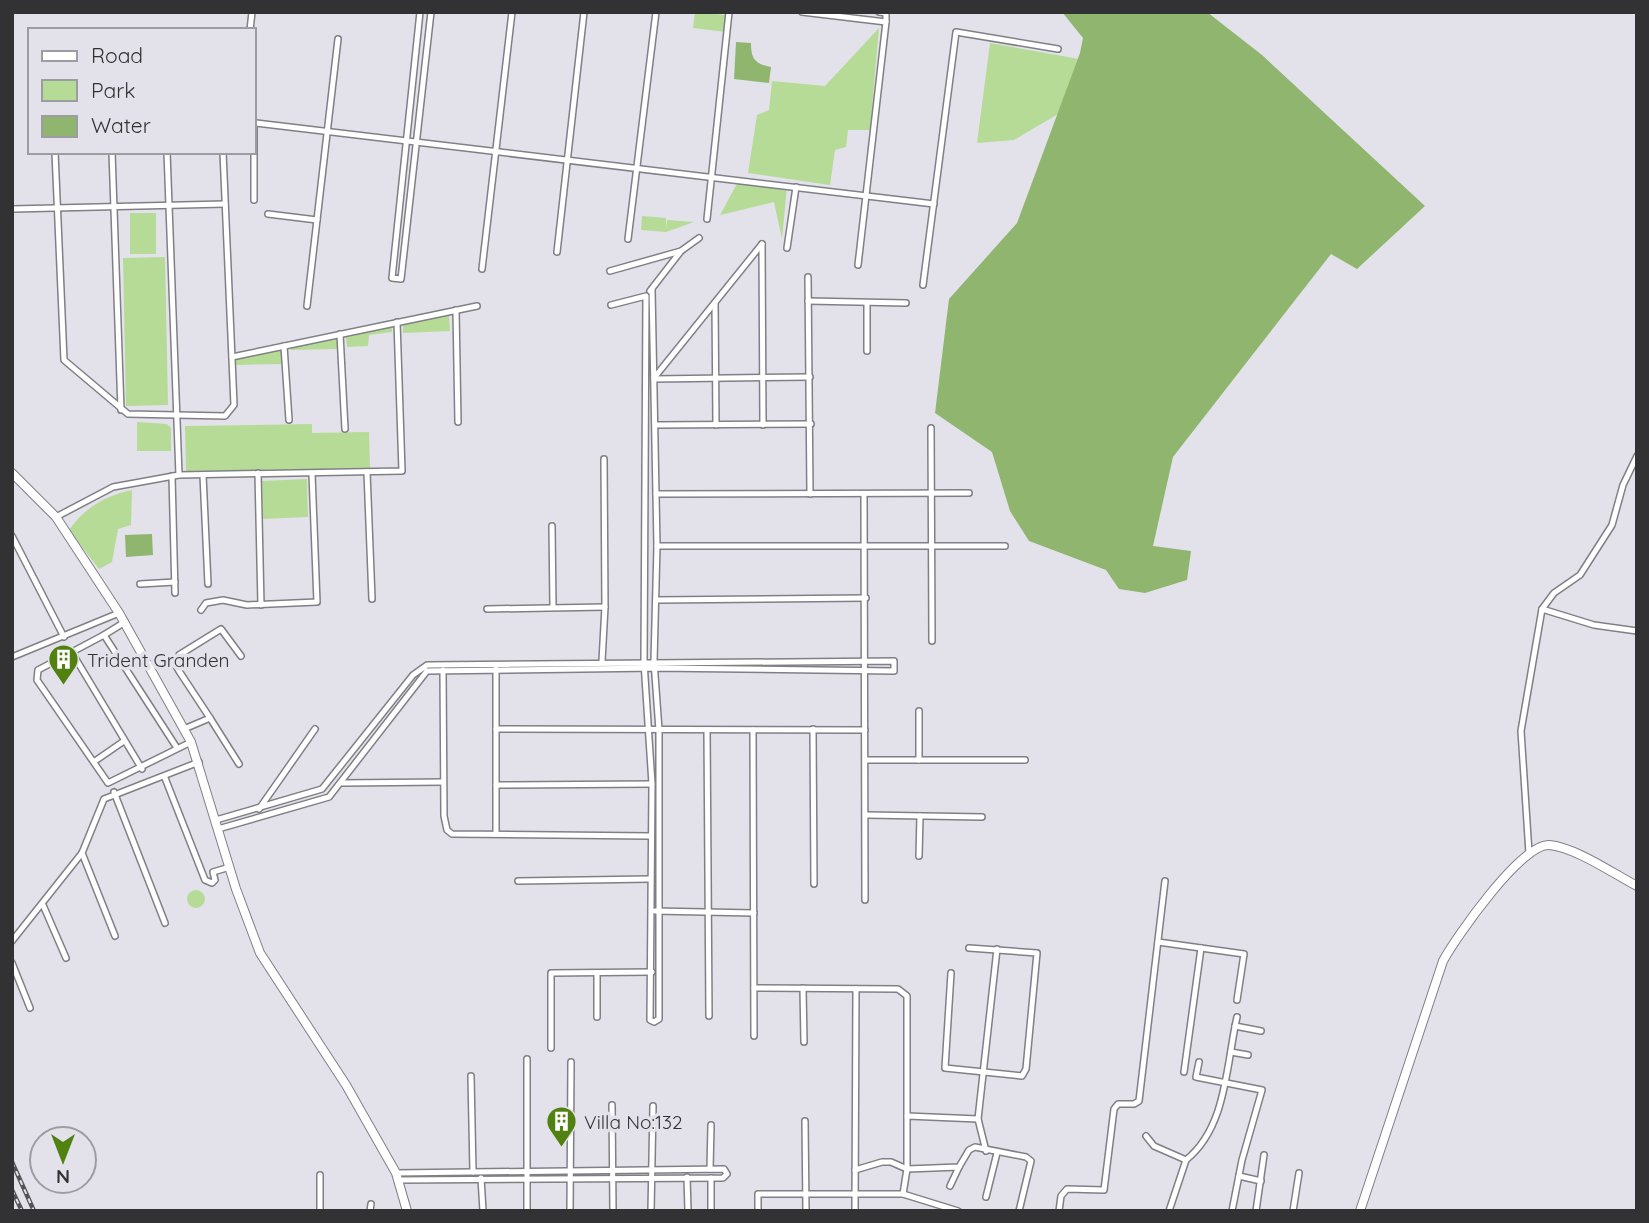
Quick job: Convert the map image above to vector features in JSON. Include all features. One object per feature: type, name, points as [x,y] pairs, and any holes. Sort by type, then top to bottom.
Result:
[{"type":"main road","points":[[12,474],[57,517],[120,613],[191,742],[260,953],[283,993],[346,1085],[397,1177],[407,1211]]},
{"type":"main road","points":[[1360,1211],[1404,1084],[1420,1024],[1454,939],[1529,853],[1540,846],[1552,845],[1592,861],[1637,886]]},
{"type":"street","points":[[420,12],[392,278],[401,279],[430,12]]},
{"type":"street","points":[[482,269],[512,12]]},
{"type":"street","points":[[557,252],[584,12]]},
{"type":"street","points":[[628,239],[656,12]]},
{"type":"street","points":[[707,219],[729,12]]},
{"type":"street","points":[[802,12],[886,22]]},
{"type":"street","points":[[858,265],[887,13],[879,12]]},
{"type":"street","points":[[923,285],[956,32],[1058,49]]},
{"type":"street","points":[[307,306],[338,39]]},
{"type":"street","points":[[256,122],[934,204]]},
{"type":"street","points":[[55,154],[64,360],[128,414],[225,416],[232,411],[232,356],[223,154]]},
{"type":"street","points":[[112,154],[121,410]]},
{"type":"street","points":[[167,154],[177,415],[175,593]]},
{"type":"street","points":[[254,200],[255,154]]},
{"type":"street","points":[[788,248],[796,187]]},
{"type":"street","points":[[12,209],[225,204]]},
{"type":"street","points":[[268,214],[317,220]]},
{"type":"street","points":[[611,305],[646,296],[681,251],[699,237]]},
{"type":"street","points":[[654,379],[762,244],[763,425]]},
{"type":"street","points":[[610,271],[681,251]]},
{"type":"street","points":[[808,277],[810,494]]},
{"type":"street","points":[[646,296],[644,665],[652,784],[650,1020],[654,1022],[659,1019],[659,730],[654,665],[657,546],[652,289]]},
{"type":"street","points":[[808,301],[906,303]]},
{"type":"street","points":[[715,303],[716,425]]},
{"type":"street","points":[[867,303],[867,351]]},
{"type":"street","points":[[232,356],[477,306]]},
{"type":"street","points":[[456,310],[458,422]]},
{"type":"street","points":[[57,517],[113,487],[176,476],[402,471],[397,322]]},
{"type":"street","points":[[340,334],[345,429]]},
{"type":"street","points":[[284,346],[289,420]]},
{"type":"street","points":[[654,379],[810,377]]},
{"type":"street","points":[[655,425],[811,424]]},
{"type":"street","points":[[931,428],[932,641]]},
{"type":"street","points":[[1529,853],[1521,731],[1542,609],[1554,593],[1580,575],[1612,525],[1623,485],[1637,456]]},
{"type":"street","points":[[602,661],[605,607],[604,459]]},
{"type":"street","points":[[367,472],[372,599]]},
{"type":"street","points":[[258,473],[261,605]]},
{"type":"street","points":[[201,610],[206,603],[223,600],[261,605],[317,602],[312,474]]},
{"type":"street","points":[[203,475],[208,584]]},
{"type":"street","points":[[656,494],[969,494]]},
{"type":"street","points":[[864,494],[867,660],[865,900]]},
{"type":"street","points":[[552,526],[553,607]]},
{"type":"street","points":[[12,536],[64,637]]},
{"type":"street","points":[[657,546],[1005,546]]},
{"type":"street","points":[[140,584],[175,582]]},
{"type":"street","points":[[657,600],[866,598]]},
{"type":"street","points":[[487,609],[605,607]]},
{"type":"street","points":[[1542,609],[1594,625],[1637,631]]},
{"type":"street","points":[[12,657],[120,613]]},
{"type":"street","points":[[125,622],[38,670],[37,680],[108,783],[142,769],[191,742]]},
{"type":"street","points":[[239,764],[179,671],[176,660],[179,655],[220,629],[241,656]]},
{"type":"street","points":[[104,635],[177,748]]},
{"type":"street","points":[[72,651],[142,769]]},
{"type":"street","points":[[217,825],[329,797],[427,671],[443,670],[644,665],[867,660],[894,661],[894,671],[654,665]]},
{"type":"street","points":[[217,825],[322,789],[420,667],[602,661],[644,665]]},
{"type":"street","points":[[496,669],[496,834]]},
{"type":"street","points":[[443,670],[443,782],[447,830],[452,834],[650,836]]},
{"type":"street","points":[[919,711],[919,760]]},
{"type":"street","points":[[184,729],[211,718]]},
{"type":"street","points":[[259,809],[315,729]]},
{"type":"street","points":[[496,729],[865,730]]},
{"type":"street","points":[[813,729],[814,884]]},
{"type":"street","points":[[707,730],[709,1016]]},
{"type":"street","points":[[753,730],[754,1036]]},
{"type":"street","points":[[95,761],[124,741]]},
{"type":"street","points":[[867,760],[1026,760]]},
{"type":"street","points":[[12,941],[82,853],[102,801],[114,792],[165,778],[199,762]]},
{"type":"street","points":[[165,778],[205,880],[213,883],[213,872],[230,867]]},
{"type":"street","points":[[342,783],[443,782]]},
{"type":"street","points":[[496,785],[652,784]]},
{"type":"street","points":[[114,792],[165,923]]},
{"type":"street","points":[[867,815],[982,817]]},
{"type":"street","points":[[919,856],[920,816]]},
{"type":"street","points":[[82,853],[115,936]]},
{"type":"street","points":[[518,881],[650,879]]},
{"type":"street","points":[[1059,1211],[1061,1196],[1067,1189],[1104,1190],[1114,1108],[1118,1104],[1134,1104],[1139,1101],[1165,881]]},
{"type":"street","points":[[43,905],[66,958]]},
{"type":"street","points":[[650,910],[754,914]]},
{"type":"street","points":[[1158,942],[1244,954],[1237,1000]]},
{"type":"street","points":[[951,973],[943,1063],[949,1070],[1022,1076],[1025,1072],[1037,959],[1033,951],[969,948]]},
{"type":"street","points":[[1184,1072],[1202,948]]},
{"type":"street","points":[[986,1151],[978,1119],[997,949]]},
{"type":"street","points":[[12,963],[30,1008]]},
{"type":"street","points":[[551,1048],[551,973],[659,972]]},
{"type":"street","points":[[597,973],[597,1017]]},
{"type":"street","points":[[754,988],[898,989],[907,996],[907,1169],[902,1194]]},
{"type":"street","points":[[803,988],[804,1042]]},
{"type":"street","points":[[855,1211],[856,989]]},
{"type":"street","points":[[1169,1211],[1186,1160],[1199,1150],[1214,1124],[1237,1017]]},
{"type":"street","points":[[1235,1026],[1261,1031]]},
{"type":"street","points":[[1231,1052],[1248,1055]]},
{"type":"street","points":[[527,1059],[527,1211]]},
{"type":"street","points":[[570,1211],[571,1062]]},
{"type":"street","points":[[1199,1062],[1196,1077],[1262,1090],[1232,1211]]},
{"type":"street","points":[[471,1076],[473,1172]]},
{"type":"street","points":[[612,1105],[613,1211]]},
{"type":"street","points":[[651,1211],[653,1106]]},
{"type":"street","points":[[907,1116],[978,1119]]},
{"type":"street","points":[[805,1121],[806,1211]]},
{"type":"street","points":[[710,1169],[711,1125]]},
{"type":"street","points":[[1146,1136],[1154,1146],[1186,1160]]},
{"type":"street","points":[[950,1186],[971,1148],[1026,1157],[1031,1161],[1018,1211]]},
{"type":"street","points":[[986,1197],[996,1153]]},
{"type":"street","points":[[1256,1211],[1264,1156]]},
{"type":"street","points":[[855,1170],[891,1161],[907,1169],[959,1167]]},
{"type":"street","points":[[724,1169],[727,1174],[723,1178],[397,1177],[526,1170],[724,1169]]},
{"type":"street","points":[[1293,1211],[1299,1173]]},
{"type":"street","points":[[318,1210],[320,1175]]},
{"type":"street","points":[[1239,1176],[1261,1181]]},
{"type":"street","points":[[687,1177],[688,1211]]},
{"type":"street","points":[[481,1178],[483,1211]]},
{"type":"street","points":[[711,1178],[711,1211]]},
{"type":"street","points":[[758,1211],[758,1194],[855,1193],[902,1194],[958,1211]]},
{"type":"street","points":[[370,1211],[372,1203]]},
{"type":"green space","points":[[695,12],[726,15],[726,32],[693,28]]},
{"type":"green space","points":[[879,28],[870,130],[848,130],[846,147],[835,150],[830,185],[748,173],[757,115],[769,110],[772,81],[825,86]]},
{"type":"green space","points":[[990,43],[1079,59],[1065,110],[1014,140],[977,143]]},
{"type":"green space","points":[[739,180],[787,186],[782,239],[774,202],[720,215]]},
{"type":"green space","points":[[130,213],[156,213],[156,254],[130,254]]},
{"type":"green space","points":[[642,216],[666,218],[666,229],[667,220],[694,222],[666,232],[641,230]]},
{"type":"green space","points":[[165,257],[168,405],[126,406],[123,258]]},
{"type":"green space","points":[[449,315],[450,331],[403,333],[403,323]]},
{"type":"green space","points":[[392,327],[392,332],[369,335],[368,346],[347,347],[346,337]]},
{"type":"green space","points":[[337,337],[337,349],[291,350],[291,347]]},
{"type":"green space","points":[[281,349],[282,364],[236,365],[235,359]]},
{"type":"green space","points":[[137,422],[167,424],[171,428],[171,451],[137,451]]},
{"type":"green space","points":[[312,424],[312,433],[369,432],[370,468],[186,471],[185,426]]},
{"type":"green space","points":[[307,479],[308,517],[263,519],[262,481]]},
{"type":"green space","points":[[132,490],[131,525],[118,529],[112,562],[99,569],[69,530],[81,515],[96,504]]},
{"type":"green space","points":[[196,890],[202,893],[205,899],[202,905],[196,908],[190,905],[187,899],[190,893]]},
{"type":"water","points":[[1062,12],[1207,12],[1262,55],[1425,206],[1357,269],[1331,254],[1173,457],[1153,546],[1191,551],[1187,580],[1145,593],[1119,589],[1106,570],[1029,541],[1010,511],[992,452],[935,413],[949,299],[1017,223],[1080,53],[1083,38]]},
{"type":"water","points":[[736,42],[751,43],[755,60],[771,67],[769,83],[734,79]]},
{"type":"water","points":[[152,534],[153,555],[126,557],[125,535]]},
{"type":"railway","points":[[12,1162],[34,1211]]},
{"type":"railway","points":[[12,1190],[22,1211]]},
{"type":"place","name":"Trident Granden","points":[[64,687]]},
{"type":"place","name":"Villa No:132","points":[[561,1149]]}]
